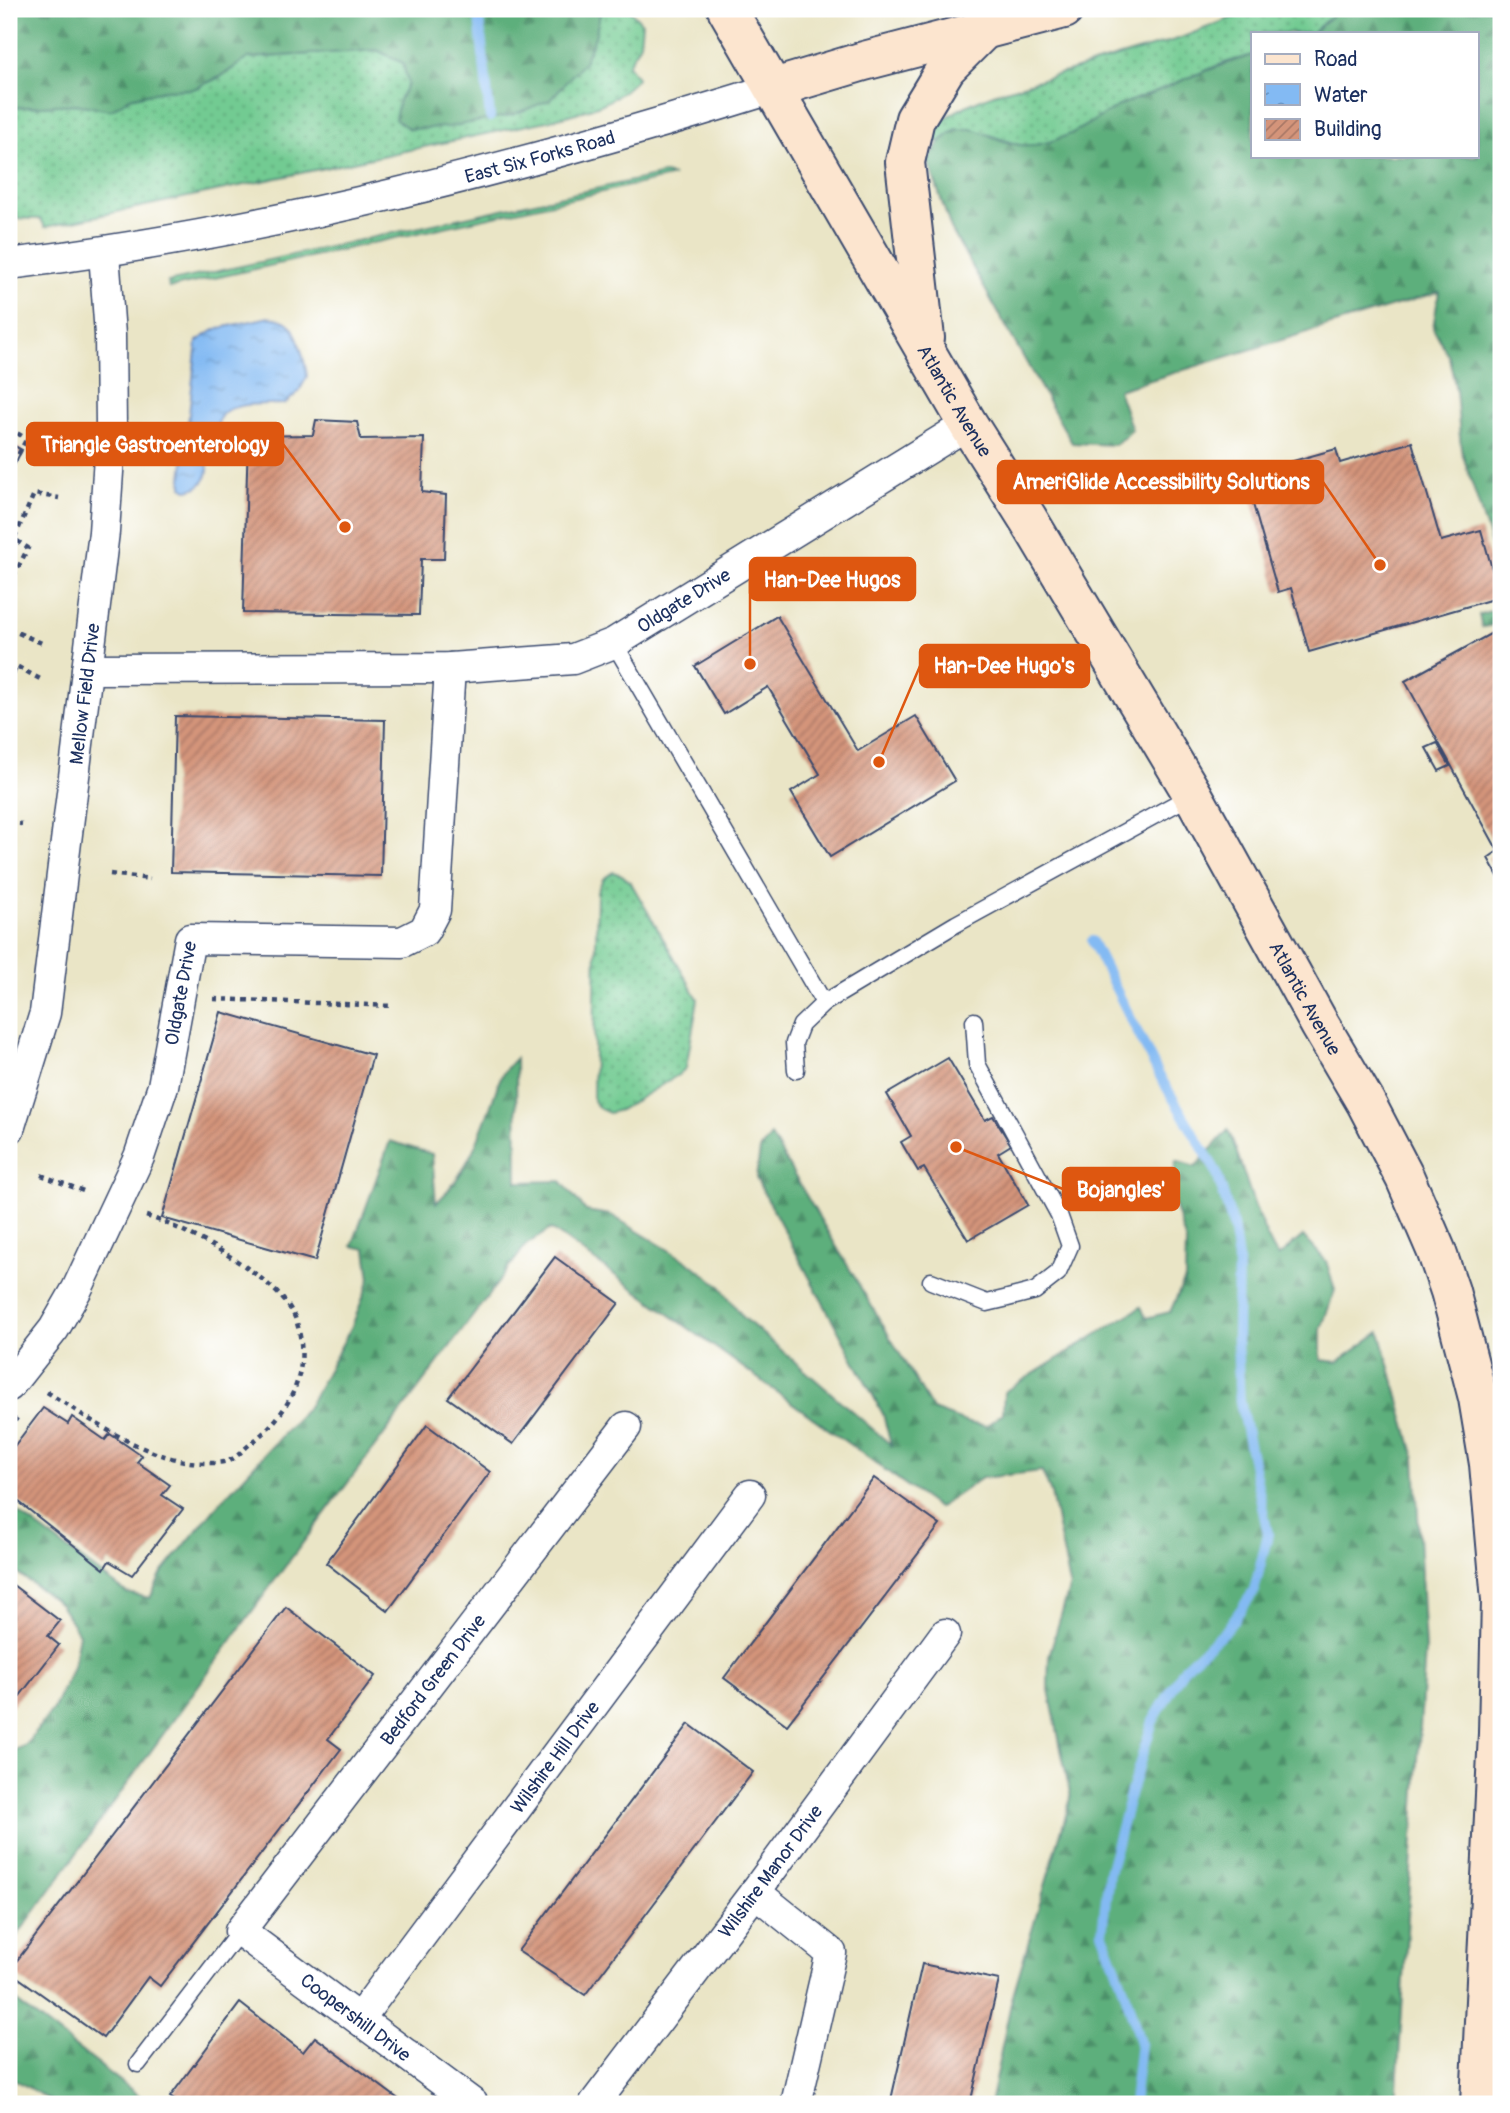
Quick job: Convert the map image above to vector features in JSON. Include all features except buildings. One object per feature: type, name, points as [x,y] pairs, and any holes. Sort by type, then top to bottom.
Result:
[{"type":"main road","name":"Atlantic Avenue","points":[[727,9],[968,424],[1193,794],[1320,1026],[1366,1104],[1405,1178],[1430,1234],[1450,1291],[1478,1398],[1489,1464],[1501,1600],[1498,1733],[1480,2104]]},
{"type":"main road","name":"East Six Forks Road","points":[[774,88],[864,61],[1064,9]]},
{"type":"main road","points":[[927,354],[905,162],[915,119],[946,68],[984,30]]},
{"type":"street","name":"East Six Forks Road","points":[[9,264],[104,253],[283,219],[551,155],[774,88]]},
{"type":"street","name":"Mellow Field Drive","points":[[9,1129],[45,1013],[104,533],[111,427],[110,335],[104,253]]},
{"type":"street","name":"Oldgate Drive","points":[[87,669],[450,668],[573,659],[614,643],[968,424]]},
{"type":"street","name":"Oldgate Drive","points":[[17,1397],[78,1289],[139,1157],[163,1086],[190,939],[402,942],[424,931],[435,910],[450,668]]},
{"type":"street","name":"Bedford Green Drive","points":[[240,1931],[626,1427]]},
{"type":"street","name":"Wilshire Hill Drive","points":[[359,2019],[750,1495]]},
{"type":"street","name":"Wilshire Manor Drive","points":[[594,2104],[755,1892],[945,1634]]},
{"type":"street","points":[[755,1892],[831,1953],[796,2104]]},
{"type":"street","name":"Coopershill Drive","points":[[240,1931],[472,2104]]},
{"type":"lane","points":[[614,643],[824,1003]]},
{"type":"lane","points":[[796,1070],[794,1043],[801,1024],[824,1003],[956,923],[1193,794]]},
{"type":"lane","points":[[931,1281],[987,1303],[1004,1299],[1035,1291],[1058,1273],[1070,1246],[1059,1215],[977,1065],[974,1021]]},
{"type":"lane","points":[[138,2064],[240,1931]]},
{"type":"path","points":[[9,428],[62,461]]},
{"type":"path","points":[[9,472],[27,438]]},
{"type":"path","points":[[9,585],[28,548],[14,539],[34,494],[59,498]]},
{"type":"path","points":[[9,629],[44,645]]},
{"type":"path","points":[[9,662],[40,679]]},
{"type":"path","points":[[9,682],[18,666]]},
{"type":"path","points":[[9,822],[22,824]]},
{"type":"path","points":[[110,874],[150,879]]},
{"type":"path","points":[[207,999],[393,1006]]},
{"type":"path","points":[[41,1175],[90,1194]]},
{"type":"path","points":[[40,1388],[109,1431],[155,1452],[191,1462],[228,1461],[262,1435],[291,1401],[303,1365],[296,1319],[276,1290],[240,1263],[168,1223],[146,1216],[147,1212]]},
{"type":"path","points":[[9,1429],[17,1397]]},
{"type":"green space","points":[[9,9],[601,9],[595,37],[584,62],[550,100],[512,115],[449,127],[409,129],[395,119],[399,100],[408,84],[403,63],[377,50],[248,58],[220,77],[193,89],[164,90],[130,98],[111,110],[75,104],[9,108]]},
{"type":"green space","points":[[601,9],[629,9],[642,23],[640,43],[628,65],[637,78],[628,88],[596,107],[547,121],[45,227],[41,219],[9,218],[9,108],[75,104],[111,110],[129,98],[164,90],[193,89],[220,77],[248,58],[377,50],[403,63],[408,84],[399,100],[562,86],[588,51]]},
{"type":"green space","points":[[1254,9],[1339,9],[1313,32],[1251,32],[1251,56],[1224,63],[1118,107],[1071,136],[1025,147],[989,135],[956,129],[939,142],[927,133],[961,109],[999,92],[1178,39]]},
{"type":"green space","points":[[1339,9],[1493,9],[1501,27],[1501,575],[1461,449],[1456,390],[1449,357],[1433,328],[1439,292],[1118,390],[1132,430],[1115,445],[1072,443],[951,229],[928,160],[942,141],[955,131],[967,129],[1006,142],[1040,144],[1071,134],[1128,102],[1251,56],[1251,158],[1478,158],[1478,32],[1313,32]]},
{"type":"green space","points":[[664,174],[674,176],[169,288],[168,282]]},
{"type":"green space","points":[[1501,607],[1501,624],[1482,627],[1479,615]]},
{"type":"green space","points":[[613,872],[622,875],[631,883],[698,999],[686,1068],[620,1110],[609,1113],[600,1109],[593,1101],[597,892],[603,879]]},
{"type":"green space","points":[[516,1058],[517,1182],[561,1181],[586,1211],[611,1215],[690,1263],[719,1285],[743,1317],[891,1445],[883,1414],[756,1178],[760,1150],[771,1136],[933,1410],[968,1423],[986,1426],[1003,1413],[1004,1392],[1141,1307],[1146,1318],[1170,1312],[1185,1279],[1186,1242],[1171,1194],[1176,1161],[1195,1167],[1228,1130],[1256,1210],[1278,1257],[1303,1236],[1326,1261],[1335,1290],[1321,1329],[1321,1360],[1338,1362],[1380,1332],[1415,1458],[1425,1650],[1396,2104],[990,2104],[1012,1998],[1071,1798],[1048,1685],[1049,1656],[1070,1585],[1051,1493],[1042,1471],[982,1478],[938,1508],[551,1229],[526,1245],[272,1584],[9,1947],[9,1753],[26,1745],[55,1706],[73,1667],[79,1634],[60,1604],[9,1567],[9,1506],[127,1593],[150,1598],[162,1573],[215,1508],[308,1407],[352,1326],[370,1279],[366,1249],[352,1246],[390,1141],[432,1154],[436,1203],[455,1182],[470,1158],[500,1080]]},
{"type":"green space","points":[[9,1996],[150,2104],[56,2104],[9,2076]]},
{"type":"water","points":[[269,317],[286,322],[294,330],[307,377],[299,391],[285,404],[238,406],[223,414],[207,463],[208,473],[201,484],[187,490],[182,487],[182,479],[197,341],[216,329]]},
{"type":"waterway","points":[[478,9],[490,117]]},
{"type":"waterway","points":[[1092,941],[1158,1073],[1216,1171],[1233,1225],[1238,1259],[1237,1340],[1240,1401],[1268,1534],[1254,1591],[1227,1629],[1185,1667],[1153,1721],[1109,1873],[1102,1932],[1124,1989],[1140,2043],[1133,2104]]},
{"type":"place","name":"Triangle Gastroenterology","points":[[345,527]]},
{"type":"place","name":"AmeriGlide Accessibility Solutions","points":[[1380,565]]},
{"type":"place","name":"Han-Dee Hugos","points":[[750,664]]},
{"type":"place","name":"Han-Dee Hugo's","points":[[879,762]]},
{"type":"place","name":"Bojangles'","points":[[956,1147]]}]
